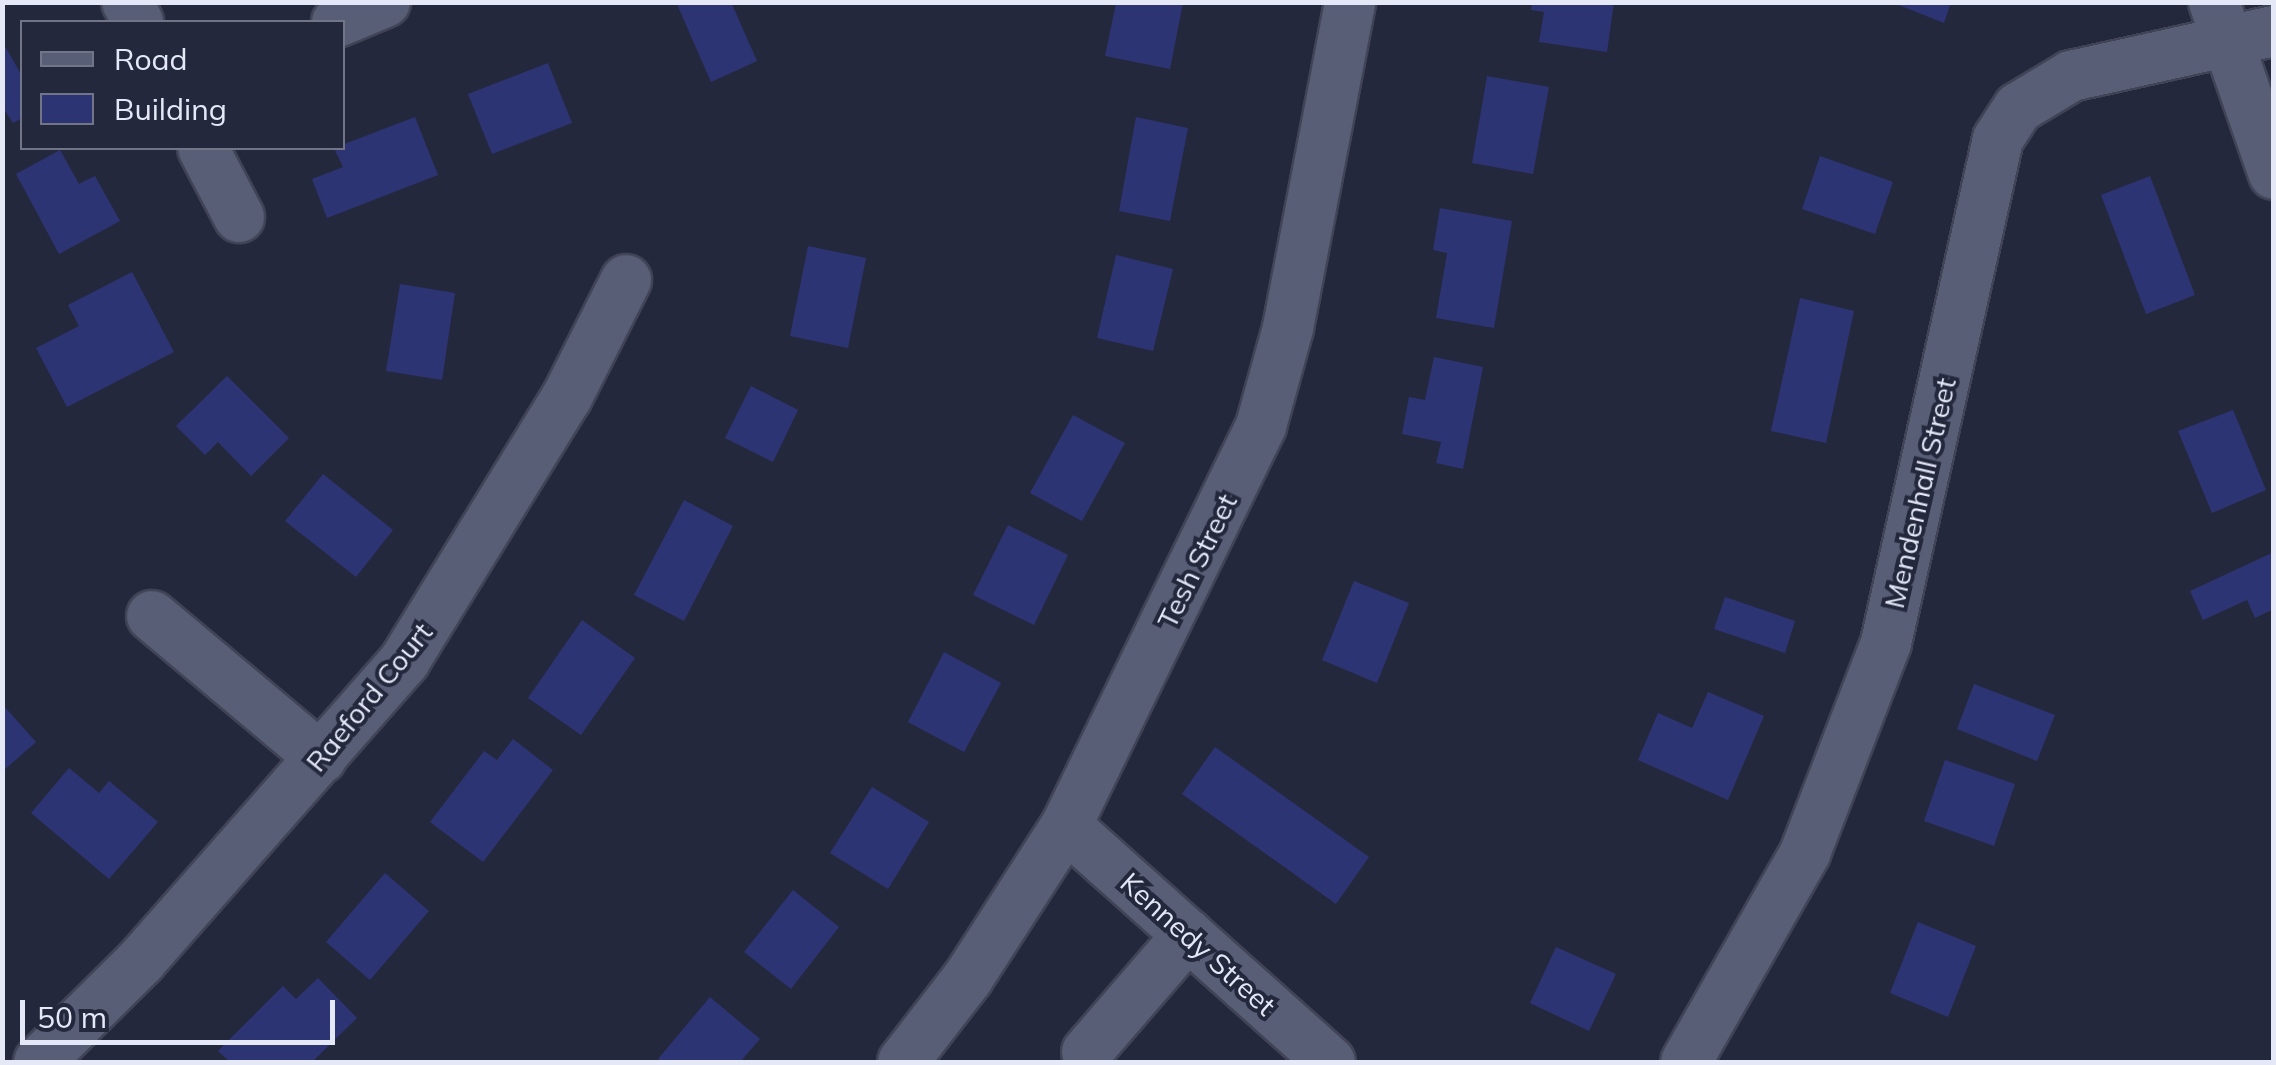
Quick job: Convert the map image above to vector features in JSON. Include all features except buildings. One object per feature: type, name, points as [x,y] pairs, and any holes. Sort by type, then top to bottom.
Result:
[{"type":"street","points":[[342,20],[385,2]]},
{"type":"street","name":"Tesh Street","points":[[902,1062],[968,978],[1066,826],[1261,426],[1288,328],[1350,2]]},
{"type":"street","points":[[2220,20],[2274,174]]},
{"type":"street","name":"Mendenhall Street","points":[[1686,1062],[1806,853],[1886,643],[1998,138],[2018,108],[2071,76],[2220,20],[2274,31]]},
{"type":"street","points":[[204,150],[238,217]]},
{"type":"street","name":"Raeford Court","points":[[40,1062],[142,961],[405,660],[474,559],[626,280]]},
{"type":"street","points":[[152,616],[321,758]]},
{"type":"street","name":"Kennedy Street","points":[[1066,826],[1330,1062]]},
{"type":"street","points":[[1093,1059],[1188,935]]}]
